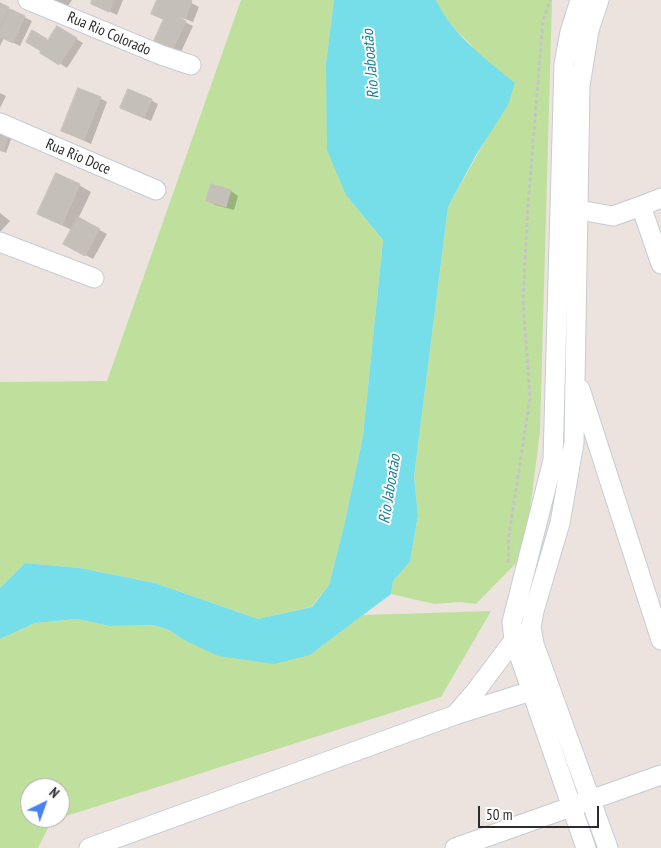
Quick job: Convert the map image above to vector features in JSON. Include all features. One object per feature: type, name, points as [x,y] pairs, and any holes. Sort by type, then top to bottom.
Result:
[{"type":"street","name":"Rua Rio Colorado","points":[[28,0],[161,55],[191,65]]},
{"type":"street","points":[[580,0],[570,32],[564,64],[553,460],[512,622],[514,640],[586,848]]},
{"type":"street","points":[[599,0],[589,30],[580,86],[574,443],[560,523],[531,626],[534,644],[608,848]]},
{"type":"street","name":"Rua Rio Doce","points":[[0,124],[156,190]]},
{"type":"street","points":[[579,210],[613,216],[661,198]]},
{"type":"street","points":[[641,206],[661,264]]},
{"type":"street","points":[[0,242],[94,278]]},
{"type":"street","points":[[576,376],[661,640]]},
{"type":"street","points":[[455,715],[514,640]]},
{"type":"street","points":[[89,848],[455,715],[531,691]]},
{"type":"street","points":[[459,847],[661,775]]},
{"type":"path","points":[[508,563],[509,535],[530,398],[522,300],[543,21],[550,0]]},
{"type":"green space","points":[[241,0],[334,0],[326,64],[346,195],[383,240],[363,436],[329,585],[311,607],[258,619],[155,583],[80,568],[25,563],[0,588],[0,382],[107,381]]},
{"type":"green space","points":[[436,0],[552,0],[540,432],[524,555],[476,604],[461,602],[434,604],[391,594],[393,581],[410,562],[418,515],[414,477],[448,207],[491,130],[471,45],[443,17]]},
{"type":"green space","points":[[491,611],[441,697],[70,815],[70,778],[20,778],[20,828],[48,828],[38,848],[0,848],[0,639],[35,623],[77,619],[110,626],[153,625],[169,630],[182,639],[310,655],[363,615]]},
{"type":"water","name":"Rio Jaboatão","points":[[334,0],[436,0],[443,13],[460,35],[515,83],[508,105],[476,155],[448,207],[414,477],[418,515],[410,562],[393,581],[391,594],[310,655],[274,664],[218,656],[182,639],[169,630],[153,625],[110,626],[77,619],[35,623],[0,639],[0,588],[25,563],[80,568],[155,583],[258,619],[312,607],[329,585],[363,436],[383,240],[346,195],[327,150],[326,64]]},
{"type":"building","points":[[92,0],[114,0],[109,12],[91,4]]},
{"type":"building","points":[[157,0],[192,1],[185,19],[166,11],[163,19],[151,14]]},
{"type":"building","points":[[0,3],[9,7],[0,26]]},
{"type":"building","points":[[10,9],[25,16],[13,43],[0,37],[0,30]]},
{"type":"building","points":[[167,12],[186,21],[173,49],[154,41]]},
{"type":"building","points":[[57,26],[77,38],[59,65],[40,53]]},
{"type":"building","points":[[32,30],[47,39],[41,51],[26,42]]},
{"type":"building","points":[[78,88],[101,97],[84,140],[61,131]]},
{"type":"building","points":[[128,89],[152,99],[144,118],[120,108]]},
{"type":"building","points":[[0,133],[8,136],[3,152],[0,150]]},
{"type":"building","points":[[56,173],[80,184],[62,225],[37,214]]},
{"type":"building","points":[[211,184],[231,190],[226,207],[206,201]]},
{"type":"building","points":[[78,217],[100,229],[85,256],[63,244]]}]
